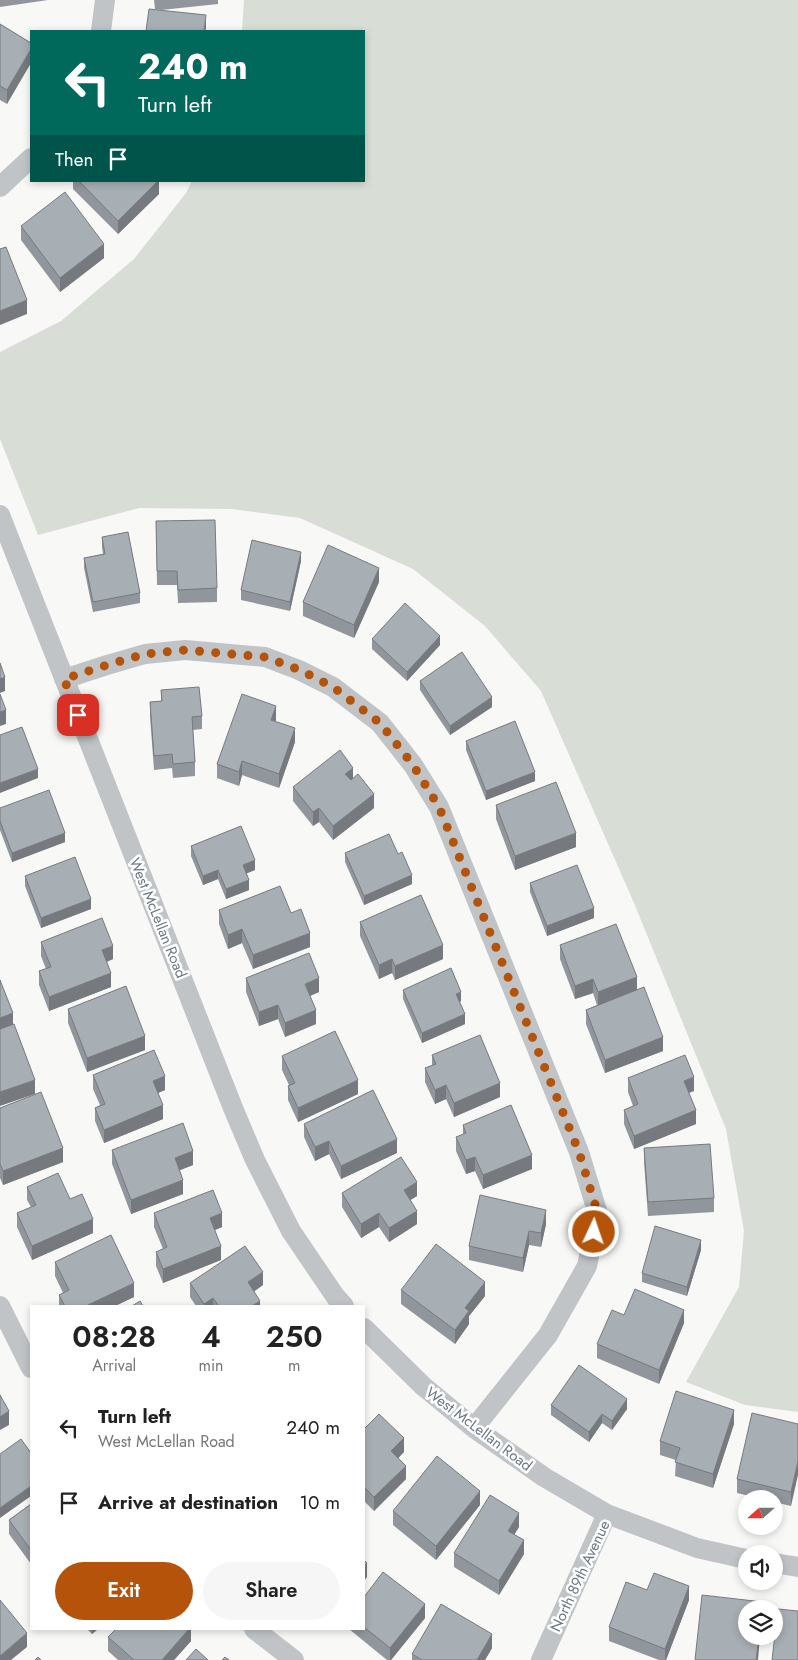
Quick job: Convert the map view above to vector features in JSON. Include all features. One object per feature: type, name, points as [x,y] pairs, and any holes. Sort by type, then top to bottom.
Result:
[{"type":"street","points":[[100,30],[105,0]]},
{"type":"street","points":[[0,186],[30,159]]},
{"type":"street","name":"West McLellan Road","points":[[0,515],[255,1160],[291,1231],[343,1305]]},
{"type":"street","points":[[64,679],[145,654],[185,650],[265,657],[300,670],[333,687],[380,723],[413,765],[439,807],[579,1152],[598,1214],[588,1266],[548,1335],[474,1428]]},
{"type":"street","points":[[0,1306],[30,1366]]},
{"type":"street","name":"West McLellan Road","points":[[365,1329],[423,1386],[474,1428],[544,1477],[606,1514]]},
{"type":"street","name":"North 89th Avenue","points":[[541,1660],[606,1514],[697,1548],[738,1557]]},
{"type":"street","points":[[783,1565],[798,1567]]},
{"type":"street","points":[[255,1630],[294,1660]]},
{"type":"shaded area","points":[[244,0],[798,0],[798,1412],[745,1405],[686,1382],[739,1287],[744,1231],[726,1129],[634,903],[541,691],[485,626],[413,569],[300,518],[232,509],[139,508],[38,535],[0,439],[0,352],[61,321],[134,259],[186,193],[192,182],[365,182],[365,30],[242,30]]},
{"type":"building","points":[[149,9],[206,15],[204,30],[146,30]]},
{"type":"building","points":[[0,24],[30,42],[30,51],[7,90],[0,86]]},
{"type":"building","points":[[80,182],[157,182],[118,221]]},
{"type":"building","points":[[65,192],[104,244],[60,278],[21,226]]},
{"type":"building","points":[[6,247],[27,300],[0,311],[0,249]]},
{"type":"building","points":[[215,520],[217,588],[178,590],[177,571],[157,571],[156,521]]},
{"type":"building","points":[[128,532],[140,593],[93,602],[84,558],[105,554],[102,537]]},
{"type":"building","points":[[252,540],[301,552],[290,602],[241,590]]},
{"type":"building","points":[[328,545],[379,568],[354,625],[303,602]]},
{"type":"building","points":[[405,603],[440,636],[407,672],[372,639]]},
{"type":"building","points":[[462,652],[492,697],[450,726],[420,681]]},
{"type":"building","points":[[0,663],[5,677],[0,679]]},
{"type":"building","points":[[199,687],[202,716],[192,717],[195,762],[173,764],[172,754],[154,756],[150,702],[162,701],[161,690]]},
{"type":"building","points":[[0,694],[6,710],[0,712]]},
{"type":"building","points":[[242,694],[276,706],[271,720],[295,728],[279,774],[242,761],[239,772],[217,764]]},
{"type":"building","points":[[515,721],[535,772],[486,791],[466,741]]},
{"type":"building","points":[[22,727],[38,769],[0,783],[0,735]]},
{"type":"building","points":[[340,750],[353,768],[345,774],[351,780],[358,774],[374,794],[333,826],[319,808],[313,812],[293,787]]},
{"type":"building","points":[[556,782],[576,833],[515,856],[496,805]]},
{"type":"building","points":[[49,790],[65,833],[12,853],[0,821],[0,808]]},
{"type":"building","points":[[241,826],[255,860],[243,865],[249,880],[226,889],[218,870],[203,876],[191,846]]},
{"type":"building","points":[[389,834],[398,854],[402,852],[412,875],[364,896],[345,853]]},
{"type":"building","points":[[75,857],[91,899],[41,918],[25,876]]},
{"type":"building","points":[[577,865],[594,908],[547,926],[530,883]]},
{"type":"building","points":[[280,886],[291,913],[301,909],[310,933],[253,955],[242,929],[228,935],[219,910]]},
{"type":"building","points":[[421,895],[443,945],[395,966],[392,959],[379,965],[360,922]]},
{"type":"building","points":[[102,918],[113,946],[102,950],[111,973],[49,997],[39,971],[51,967],[41,942]]},
{"type":"building","points":[[616,924],[637,977],[598,992],[593,979],[575,986],[560,945]]},
{"type":"building","points":[[309,953],[319,978],[305,984],[316,1010],[285,1023],[278,1005],[259,1012],[246,978]]},
{"type":"building","points":[[451,968],[461,992],[456,994],[465,1014],[422,1033],[403,990]]},
{"type":"building","points":[[0,980],[13,1013],[0,1018]]},
{"type":"building","points":[[126,986],[145,1036],[87,1058],[68,1009]]},
{"type":"building","points":[[644,987],[663,1037],[605,1060],[586,1010]]},
{"type":"building","points":[[14,1024],[35,1080],[0,1092],[0,1029]]},
{"type":"building","points":[[335,1031],[358,1080],[298,1108],[288,1086],[295,1083],[282,1056]]},
{"type":"building","points":[[480,1035],[500,1083],[454,1103],[446,1085],[435,1090],[425,1068],[436,1064],[432,1055]]},
{"type":"building","points":[[154,1050],[165,1076],[153,1081],[163,1105],[104,1130],[95,1108],[105,1104],[93,1075]]},
{"type":"building","points":[[685,1055],[694,1077],[684,1081],[696,1110],[634,1136],[624,1110],[638,1104],[628,1078]]},
{"type":"building","points":[[373,1090],[397,1139],[341,1166],[329,1141],[315,1147],[304,1124]]},
{"type":"building","points":[[41,1092],[63,1148],[3,1171],[0,1164],[0,1108]]},
{"type":"building","points":[[511,1105],[532,1155],[483,1175],[475,1157],[466,1160],[456,1137],[466,1133],[463,1125]]},
{"type":"building","points":[[183,1123],[193,1151],[175,1158],[183,1180],[131,1200],[112,1150]]},
{"type":"building","points":[[710,1144],[714,1198],[648,1202],[644,1148]]},
{"type":"building","points":[[401,1157],[417,1182],[404,1190],[417,1211],[389,1228],[379,1213],[361,1224],[342,1193]]},
{"type":"building","points":[[58,1173],[70,1199],[82,1194],[93,1219],[32,1246],[17,1213],[36,1205],[27,1187]]},
{"type":"building","points":[[213,1190],[222,1213],[210,1218],[221,1246],[163,1269],[156,1252],[167,1247],[154,1213]]},
{"type":"building","points":[[480,1195],[546,1210],[541,1233],[529,1231],[523,1258],[469,1246]]},
{"type":"building","points":[[655,1226],[701,1240],[687,1287],[642,1273]]},
{"type":"building","points":[[111,1235],[134,1283],[88,1305],[64,1305],[59,1295],[69,1290],[55,1262]]},
{"type":"building","points":[[436,1244],[485,1282],[465,1308],[469,1311],[455,1330],[401,1290]]},
{"type":"building","points":[[245,1246],[263,1272],[248,1282],[260,1301],[254,1305],[218,1305],[213,1298],[204,1304],[190,1283]]},
{"type":"building","points":[[635,1289],[684,1310],[659,1370],[597,1344],[612,1310],[624,1315]]},
{"type":"building","points":[[140,1301],[142,1305],[134,1305]]},
{"type":"building","points":[[579,1365],[627,1399],[612,1421],[602,1414],[589,1432],[551,1405]]},
{"type":"building","points":[[676,1391],[734,1410],[713,1474],[675,1462],[680,1448],[660,1441]]},
{"type":"building","points":[[0,1395],[9,1411],[0,1417]]},
{"type":"building","points":[[752,1413],[798,1424],[798,1461],[791,1492],[737,1479]]},
{"type":"building","points":[[379,1414],[404,1438],[391,1451],[406,1466],[374,1497],[365,1488],[365,1428]]},
{"type":"building","points":[[21,1439],[30,1452],[30,1487],[0,1508],[0,1454]]},
{"type":"building","points":[[437,1456],[480,1491],[436,1546],[393,1511]]},
{"type":"building","points":[[490,1495],[519,1513],[508,1531],[524,1540],[499,1581],[454,1553]]},
{"type":"building","points":[[30,1505],[30,1549],[9,1520]]},
{"type":"building","points":[[383,1572],[425,1604],[390,1648],[365,1628],[365,1596]]},
{"type":"building","points":[[654,1573],[689,1586],[665,1649],[609,1627],[626,1582],[647,1590]]},
{"type":"building","points":[[702,1595],[746,1600],[738,1600],[738,1645],[758,1645],[756,1660],[695,1660]]},
{"type":"building","points":[[0,1600],[27,1633],[0,1656]]},
{"type":"building","points":[[441,1604],[492,1634],[477,1660],[422,1660],[412,1654]]},
{"type":"building","points":[[783,1610],[798,1611],[798,1660],[772,1660],[774,1645],[783,1645]]},
{"type":"building","points":[[115,1630],[188,1630],[162,1660],[134,1660],[108,1637]]},
{"type":"building","points":[[196,1649],[208,1660],[186,1660]]},
{"type":"route","points":[[78,715],[64,679],[145,654],[185,650],[265,657],[300,670],[333,687],[380,723],[413,765],[439,807],[579,1152],[598,1214],[594,1232]]}]
